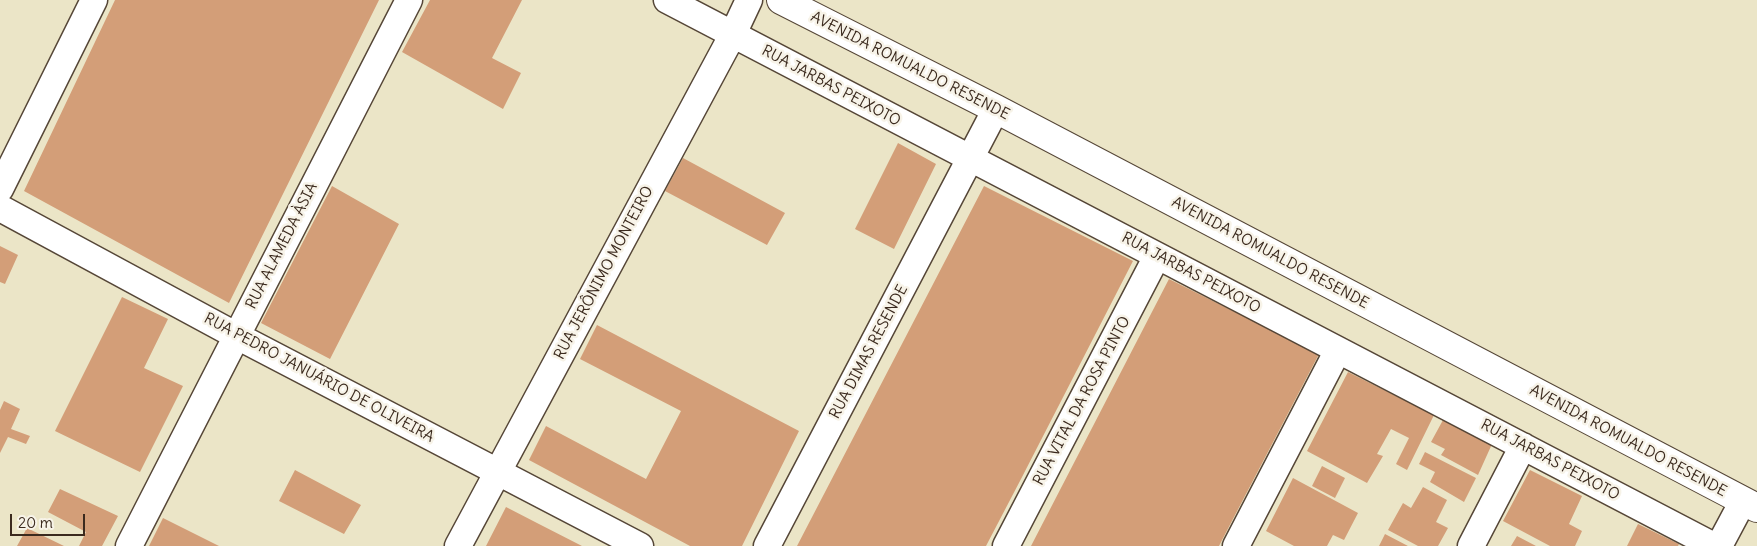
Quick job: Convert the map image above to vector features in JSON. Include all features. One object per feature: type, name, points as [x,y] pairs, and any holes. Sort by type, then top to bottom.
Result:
[{"type":"street","points":[[0,189],[94,0]]},
{"type":"street","name":"RUA ALAMEDA ÀSIA","points":[[129,546],[408,0]]},
{"type":"street","name":"RUA JARBAS PEIXOTO","points":[[667,0],[1714,546]]},
{"type":"street","name":"RUA JERÔNIMO MONTEIRO","points":[[458,546],[749,0]]},
{"type":"street","name":"AVENIDA ROMUALDO RESENDE","points":[[781,0],[996,109],[1750,505]]},
{"type":"street","name":"RUA DIMAS RESENDE","points":[[768,546],[996,109]]},
{"type":"street","name":"RUA PEDRO JANUÁRIO DE OLIVEIRA","points":[[0,208],[237,336],[640,546]]},
{"type":"street","name":"RUA VITAL DA ROSA PINTO","points":[[1006,546],[1157,256]]},
{"type":"street","points":[[1236,546],[1338,350]]},
{"type":"street","points":[[1471,546],[1524,446]]},
{"type":"street","points":[[1719,546],[1750,505]]},
{"type":"building","points":[[115,0],[379,0],[229,303],[24,191]]},
{"type":"building","points":[[430,0],[522,0],[492,58],[521,73],[503,109],[402,52]]},
{"type":"building","points":[[898,143],[936,164],[894,249],[855,229]]},
{"type":"building","points":[[683,158],[785,213],[767,245],[665,191]]},
{"type":"building","points":[[332,186],[399,224],[330,359],[261,323]]},
{"type":"building","points":[[984,186],[1133,261],[1021,479],[986,546],[797,546]]},
{"type":"building","points":[[0,246],[18,255],[5,284],[0,282]]},
{"type":"building","points":[[1169,279],[1319,354],[1219,546],[1031,546]]},
{"type":"building","points":[[122,297],[168,319],[144,368],[183,386],[140,472],[55,431]]},
{"type":"building","points":[[597,325],[799,431],[742,546],[690,546],[529,460],[546,426],[646,479],[681,411],[580,359]]},
{"type":"building","points":[[1348,372],[1434,415],[1407,470],[1396,464],[1409,438],[1391,429],[1377,454],[1383,456],[1367,483],[1307,451]]},
{"type":"building","points":[[4,401],[20,409],[11,429],[30,436],[26,444],[8,437],[0,453],[0,410]]},
{"type":"building","points":[[1443,420],[1492,444],[1478,475],[1441,455],[1445,449],[1431,442]]},
{"type":"building","points":[[1425,452],[1476,478],[1464,502],[1430,482],[1435,472],[1419,464]]},
{"type":"building","points":[[1322,466],[1345,478],[1335,498],[1312,486]]},
{"type":"building","points":[[295,470],[361,505],[344,534],[279,501]]},
{"type":"building","points":[[1530,470],[1582,496],[1569,524],[1582,531],[1575,546],[1550,546],[1503,521]]},
{"type":"building","points":[[1293,478],[1358,513],[1344,540],[1333,535],[1327,546],[1294,546],[1266,531]]},
{"type":"building","points":[[1423,487],[1447,500],[1436,522],[1448,528],[1438,546],[1418,546],[1388,530],[1403,503],[1411,508]]},
{"type":"building","points":[[60,489],[118,516],[102,546],[79,546],[86,532],[48,512]]},
{"type":"building","points":[[506,507],[537,523],[582,546],[486,546]]},
{"type":"building","points":[[163,518],[219,546],[149,546]]},
{"type":"building","points":[[1638,524],[1679,544],[1678,546],[1627,546]]},
{"type":"building","points":[[27,528],[64,546],[17,546]]},
{"type":"building","points":[[1385,534],[1408,546],[1379,546]]},
{"type":"building","points":[[1517,536],[1536,546],[1511,546]]}]
